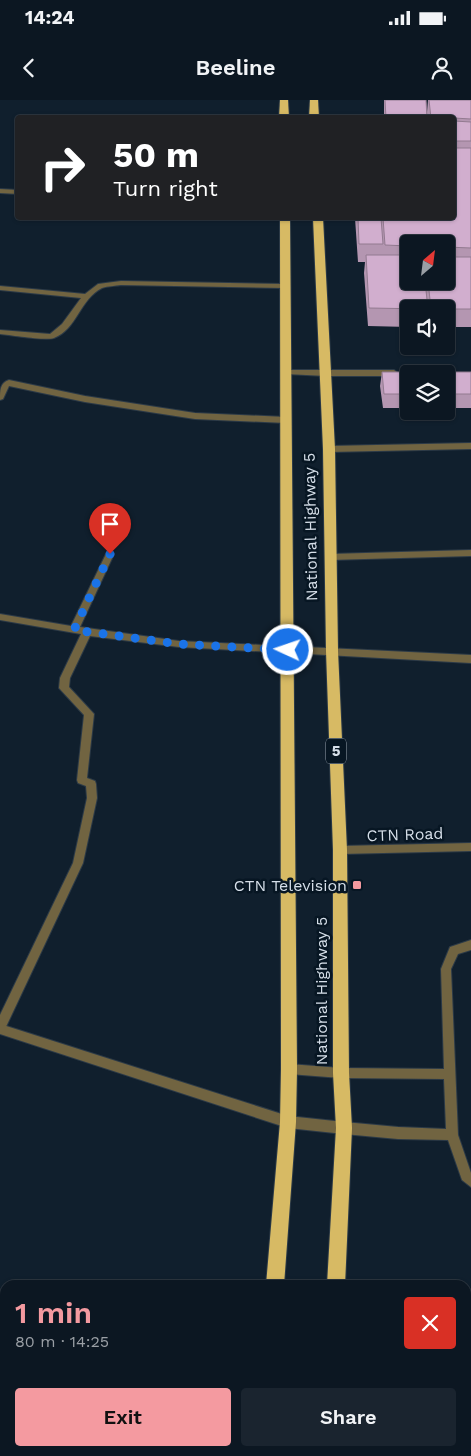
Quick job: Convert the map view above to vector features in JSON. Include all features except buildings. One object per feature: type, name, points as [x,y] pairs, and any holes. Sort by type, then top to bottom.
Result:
[{"type":"highway","points":[[284,100],[284,115]]},
{"type":"highway","points":[[314,100],[314,115]]},
{"type":"highway","name":"National Highway 5","points":[[275,1280],[288,1122],[289,1069],[285,220]]},
{"type":"highway","name":"National Highway 5","points":[[318,220],[329,449],[332,651],[340,850],[341,1073],[344,1128],[336,1280]]},
{"type":"street","points":[[0,191],[15,192]]},
{"type":"street","points":[[0,332],[51,336],[59,334],[86,296],[101,286],[121,283],[285,286]]},
{"type":"street","points":[[0,288],[86,296]]},
{"type":"street","points":[[286,372],[326,375],[400,373]]},
{"type":"street","points":[[0,397],[6,384],[9,383],[85,399],[195,416],[286,420]]},
{"type":"street","points":[[329,449],[471,446]]},
{"type":"street","points":[[330,557],[471,553]]},
{"type":"street","points":[[74,630],[110,554]]},
{"type":"street","points":[[0,617],[87,632],[179,644],[471,660]]},
{"type":"street","points":[[87,632],[66,678],[64,688],[89,714],[82,780],[91,784],[92,798],[78,862],[0,1028],[288,1122],[398,1134],[452,1135]]},
{"type":"street","name":"CTN Road","points":[[340,850],[471,847]]},
{"type":"street","points":[[471,945],[454,950],[446,969],[448,1074],[452,1135],[466,1176],[471,1181]]},
{"type":"street","points":[[289,1069],[341,1073],[448,1074]]},
{"type":"place","name":"CTN Television","points":[[357,885]]},
{"type":"route","points":[[110,554],[74,630],[179,644],[288,650]]}]
